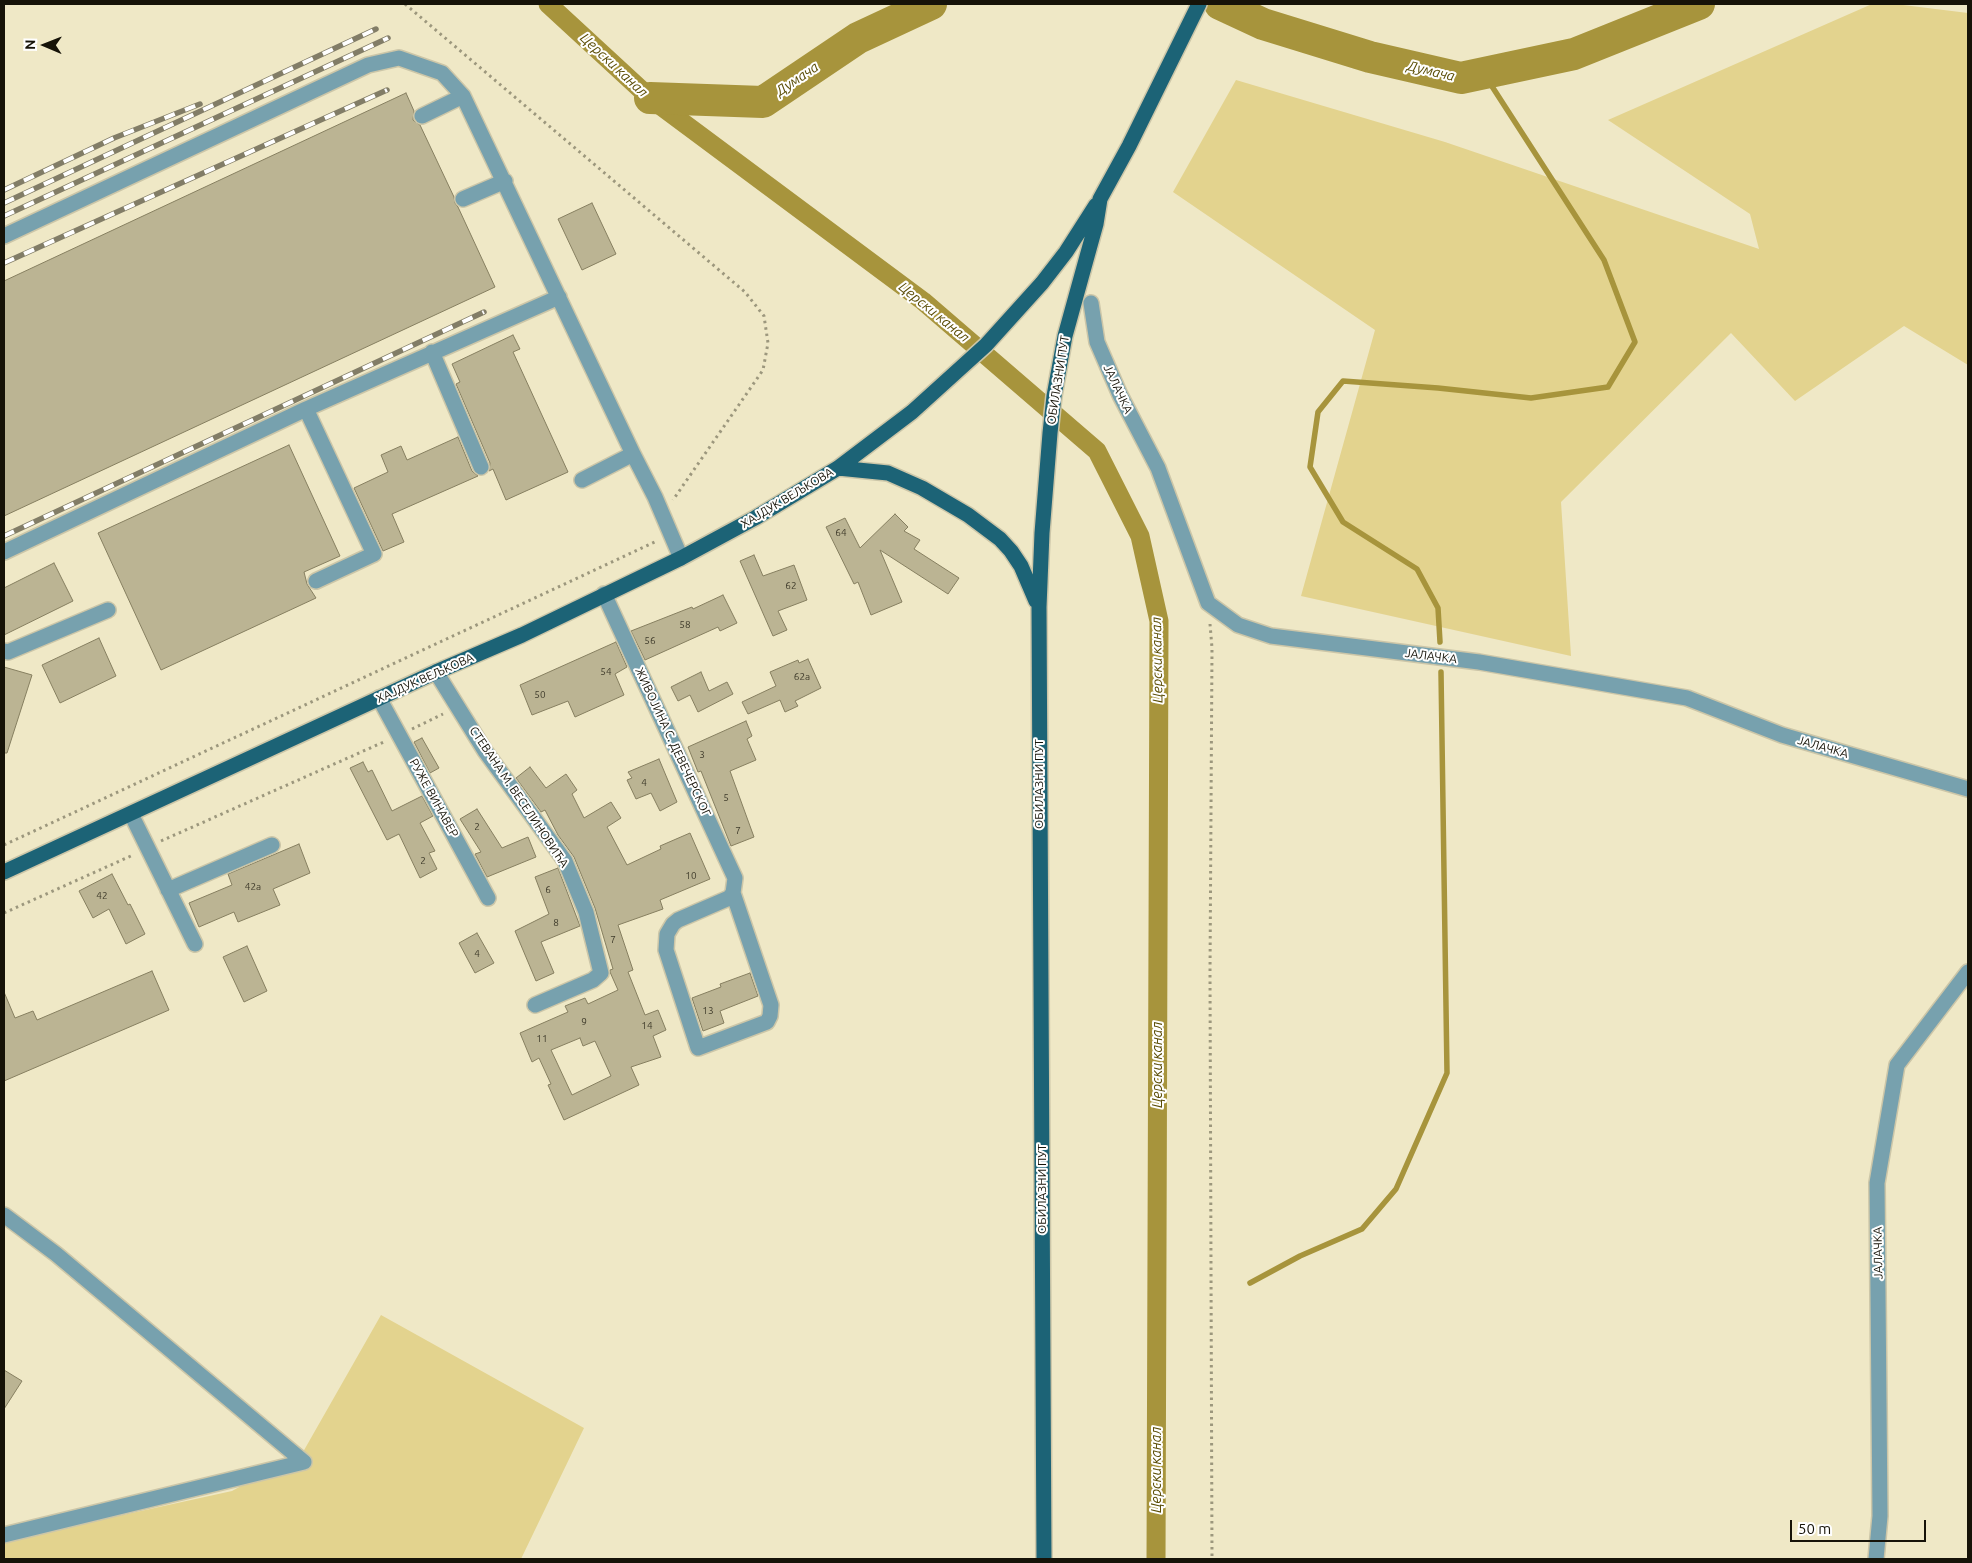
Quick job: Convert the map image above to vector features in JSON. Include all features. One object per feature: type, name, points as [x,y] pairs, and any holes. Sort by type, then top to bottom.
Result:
[{"type":"main road","name":"ОБИЛАЗНИ ПУТ","points":[[1044,1559],[1039,607],[1046,475],[1054,396],[1070,314],[1096,224],[1100,199],[1199,4]]},
{"type":"main road","name":"ХАЈДУК ВЕЉКОВА","points":[[4,872],[379,698],[522,635],[681,558],[755,518],[838,468],[912,412],[980,352],[1026,302],[1066,252],[1100,199]]},
{"type":"main road","points":[[838,468],[888,473],[922,488],[968,515],[1000,538],[1011,551],[1021,566],[1039,607]]},
{"type":"street","points":[[4,236],[368,65],[399,58],[424,65],[442,73],[463,96],[505,181],[663,515],[681,558]]},
{"type":"street","points":[[422,116],[463,96]]},
{"type":"street","points":[[463,199],[505,181]]},
{"type":"street","points":[[4,552],[306,409],[559,297]]},
{"type":"street","name":"ЈАЛАЧКА","points":[[1091,304],[1097,342],[1120,395],[1158,468],[1208,603],[1238,626],[1271,636],[1479,662],[1687,698],[1782,735],[1968,789]]},
{"type":"street","points":[[432,352],[481,467]]},
{"type":"street","points":[[306,409],[374,554],[316,581]]},
{"type":"street","points":[[582,480],[633,454]]},
{"type":"street","name":"ЖИВОЈИНА С. ДЕВЕЧЕРСКОГ","points":[[604,594],[735,878],[733,892],[729,898],[678,920],[667,934],[666,950],[698,1048],[767,1022],[770,1016],[771,1005],[733,892]]},
{"type":"street","points":[[4,651],[8,652],[108,610]]},
{"type":"street","name":"СТЕВАНА М. ВЕСЕЛИНОВИЋА","points":[[436,672],[485,751],[565,861],[586,912],[601,973],[593,980],[535,1005]]},
{"type":"street","name":"РУЖЕ ВИНАВЕР","points":[[379,698],[488,898]]},
{"type":"street","points":[[132,814],[195,944]]},
{"type":"street","points":[[168,890],[272,845]]},
{"type":"street","name":"ЈАЛАЧКА","points":[[1876,1559],[1880,1516],[1877,1183],[1897,1065],[1968,972]]},
{"type":"street","points":[[4,1215],[56,1254],[304,1462],[4,1535]]},
{"type":"path","points":[[405,4],[745,292],[764,316],[768,343],[763,370],[663,515]]},
{"type":"path","points":[[4,845],[671,534]]},
{"type":"path","points":[[1208,603],[1212,648],[1210,963],[1212,1559]]},
{"type":"path","points":[[4,913],[458,707]]},
{"type":"shaded area","points":[[1872,4],[1895,4],[1968,13],[1968,365],[1904,326],[1795,401],[1731,333],[1561,502],[1571,656],[1301,596],[1375,330],[1173,192],[1236,80],[1445,142],[1759,249],[1750,214],[1608,120]]},
{"type":"shaded area","points":[[381,1315],[584,1428],[521,1559],[4,1559],[4,1541],[232,1491],[303,1452]]},
{"type":"building","points":[[406,93],[414,111],[413,120],[420,125],[495,287],[4,516],[4,281]]},
{"type":"building","points":[[592,203],[616,254],[582,270],[558,219]]},
{"type":"building","points":[[513,335],[520,349],[513,352],[568,472],[506,500],[493,469],[489,471],[490,463],[456,384],[460,382],[452,364]]},
{"type":"building","points":[[458,437],[472,471],[478,476],[392,514],[404,542],[383,551],[354,488],[388,472],[381,455],[401,446],[407,460]]},
{"type":"building","points":[[289,445],[340,556],[304,572],[307,584],[316,598],[161,670],[98,533]]},
{"type":"building","points":[[895,514],[908,527],[904,531],[920,540],[914,549],[959,578],[948,594],[880,550],[902,602],[871,615],[858,582],[854,584],[826,527],[845,518],[860,548]]},
{"type":"building","points":[[754,555],[763,576],[794,565],[807,600],[778,611],[787,630],[773,636],[740,561]]},
{"type":"building","points":[[54,563],[73,601],[4,635],[4,588]]},
{"type":"building","points":[[723,595],[737,623],[720,631],[718,627],[645,660],[631,631],[692,607],[693,609]]},
{"type":"building","points":[[99,638],[116,676],[60,703],[42,665]]},
{"type":"building","points":[[616,642],[627,667],[615,674],[624,695],[575,717],[568,701],[532,715],[520,685]]},
{"type":"building","points":[[808,659],[821,688],[795,701],[798,706],[785,712],[780,700],[748,714],[742,702],[776,686],[770,672],[798,660],[799,663]]},
{"type":"building","points":[[4,667],[32,675],[7,753],[4,753]]},
{"type":"building","points":[[701,672],[709,691],[727,682],[733,694],[698,712],[690,695],[678,701],[671,687]]},
{"type":"building","points":[[746,721],[752,736],[747,739],[756,760],[730,771],[754,837],[731,846],[701,771],[698,772],[688,747]]},
{"type":"building","points":[[422,738],[439,768],[430,773],[414,742]]},
{"type":"building","points":[[659,759],[677,802],[660,811],[651,793],[636,799],[627,780],[632,778],[628,772]]},
{"type":"building","points":[[363,762],[368,772],[372,770],[392,811],[422,796],[433,816],[420,823],[435,851],[429,853],[437,869],[420,878],[399,834],[387,840],[350,768]]},
{"type":"building","points":[[530,767],[546,788],[566,774],[577,790],[572,794],[584,818],[611,802],[621,818],[607,827],[627,865],[661,849],[660,846],[690,833],[710,879],[660,900],[663,909],[618,925],[633,970],[628,972],[645,1015],[658,1010],[666,1030],[653,1036],[661,1057],[631,1067],[639,1085],[564,1120],[548,1085],[551,1084],[539,1058],[532,1062],[520,1033],[568,1012],[565,1006],[585,998],[588,1004],[618,990],[610,972],[613,969],[595,908],[574,857],[558,835],[545,810],[541,812],[516,778]],"holes":[[[580,1038],[583,1046],[595,1041],[611,1076],[572,1095],[551,1050]]]},
{"type":"building","points":[[477,809],[502,848],[528,837],[536,857],[487,877],[475,854],[481,852],[460,819]]},
{"type":"building","points":[[299,844],[310,873],[273,889],[280,905],[238,922],[234,912],[199,927],[189,903],[232,885],[228,874]]},
{"type":"building","points":[[558,868],[580,926],[541,942],[554,973],[536,981],[515,931],[549,914],[535,877]]},
{"type":"building","points":[[112,874],[145,934],[126,944],[109,909],[93,918],[79,891]]},
{"type":"building","points":[[477,933],[494,963],[475,973],[459,943]]},
{"type":"building","points":[[247,946],[267,991],[244,1002],[223,957]]},
{"type":"building","points":[[152,971],[169,1010],[4,1081],[4,992],[15,1018],[33,1011],[37,1020]]},
{"type":"building","points":[[750,973],[758,996],[720,1011],[724,1023],[703,1031],[692,998],[721,987],[720,984]]},
{"type":"building","points":[[4,1370],[22,1381],[4,1409]]},
{"type":"waterway","name":"Церски канал","points":[[548,4],[650,98],[923,301],[1097,451],[1140,536],[1159,621],[1156,1559]]},
{"type":"waterway","name":"Думача","points":[[650,98],[763,102],[858,38],[931,4]]},
{"type":"waterway","name":"Думача","points":[[1220,4],[1263,24],[1370,57],[1461,78],[1574,54],[1699,4]]},
{"type":"waterway","points":[[1440,642],[1438,608],[1417,569],[1343,522],[1310,467],[1318,412],[1343,381],[1438,388],[1531,398],[1608,387],[1635,342],[1604,260],[1484,74]]},
{"type":"waterway","points":[[1250,1283],[1300,1256],[1362,1229],[1396,1189],[1447,1073],[1441,672]]},
{"type":"railway","points":[[4,203],[376,29]]},
{"type":"railway","points":[[4,216],[388,38]]},
{"type":"railway","points":[[4,263],[387,90]]},
{"type":"railway","points":[[4,190],[114,138],[200,104]]},
{"type":"railway","points":[[4,536],[484,312]]}]
